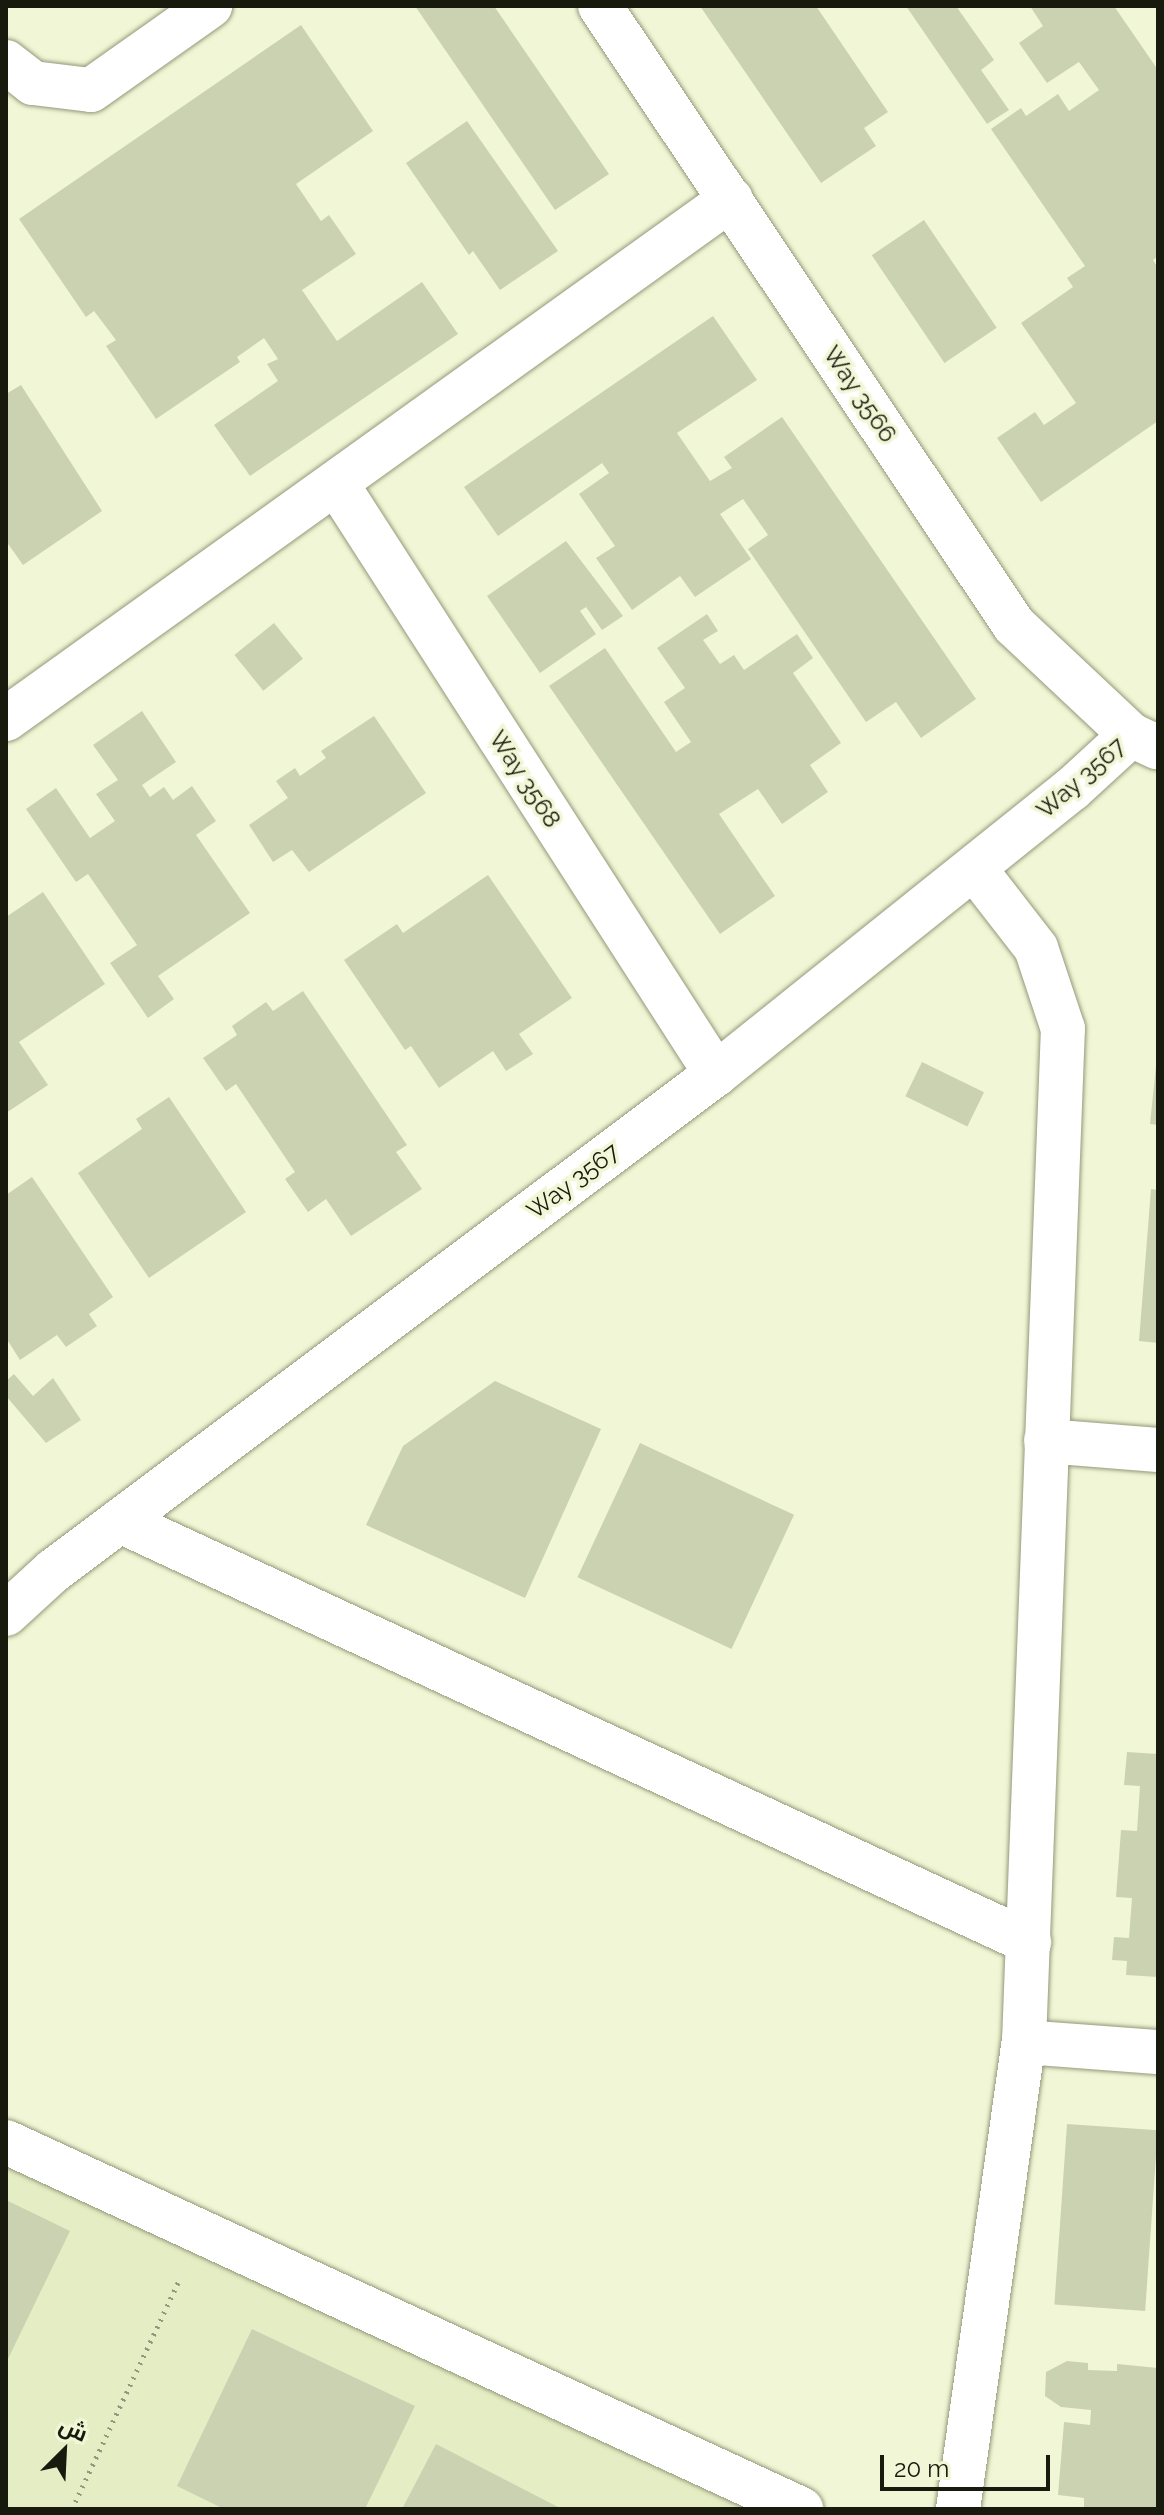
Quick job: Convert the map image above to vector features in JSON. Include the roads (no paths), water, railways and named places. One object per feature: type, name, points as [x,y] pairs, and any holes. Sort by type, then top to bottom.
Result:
[{"type":"street","points":[[6,62],[33,83],[91,90],[210,6]]},
{"type":"street","name":"Way 3566","points":[[600,6],[1014,625],[1145,741]]},
{"type":"street","points":[[6,719],[731,199]]},
{"type":"street","name":"Way 3568","points":[[336,483],[716,1074]]},
{"type":"street","name":"Way 3567","points":[[6,1614],[120,1521],[716,1074],[974,868],[1145,741]]},
{"type":"street","points":[[958,2509],[1024,2042],[1063,1029],[1036,948],[974,868]]},
{"type":"street","points":[[1046,1441],[1158,1450]]},
{"type":"street","points":[[120,1521],[1029,1942]]},
{"type":"street","points":[[1024,2042],[1158,2052]]},
{"type":"street","points":[[6,2142],[801,2509]]}]
